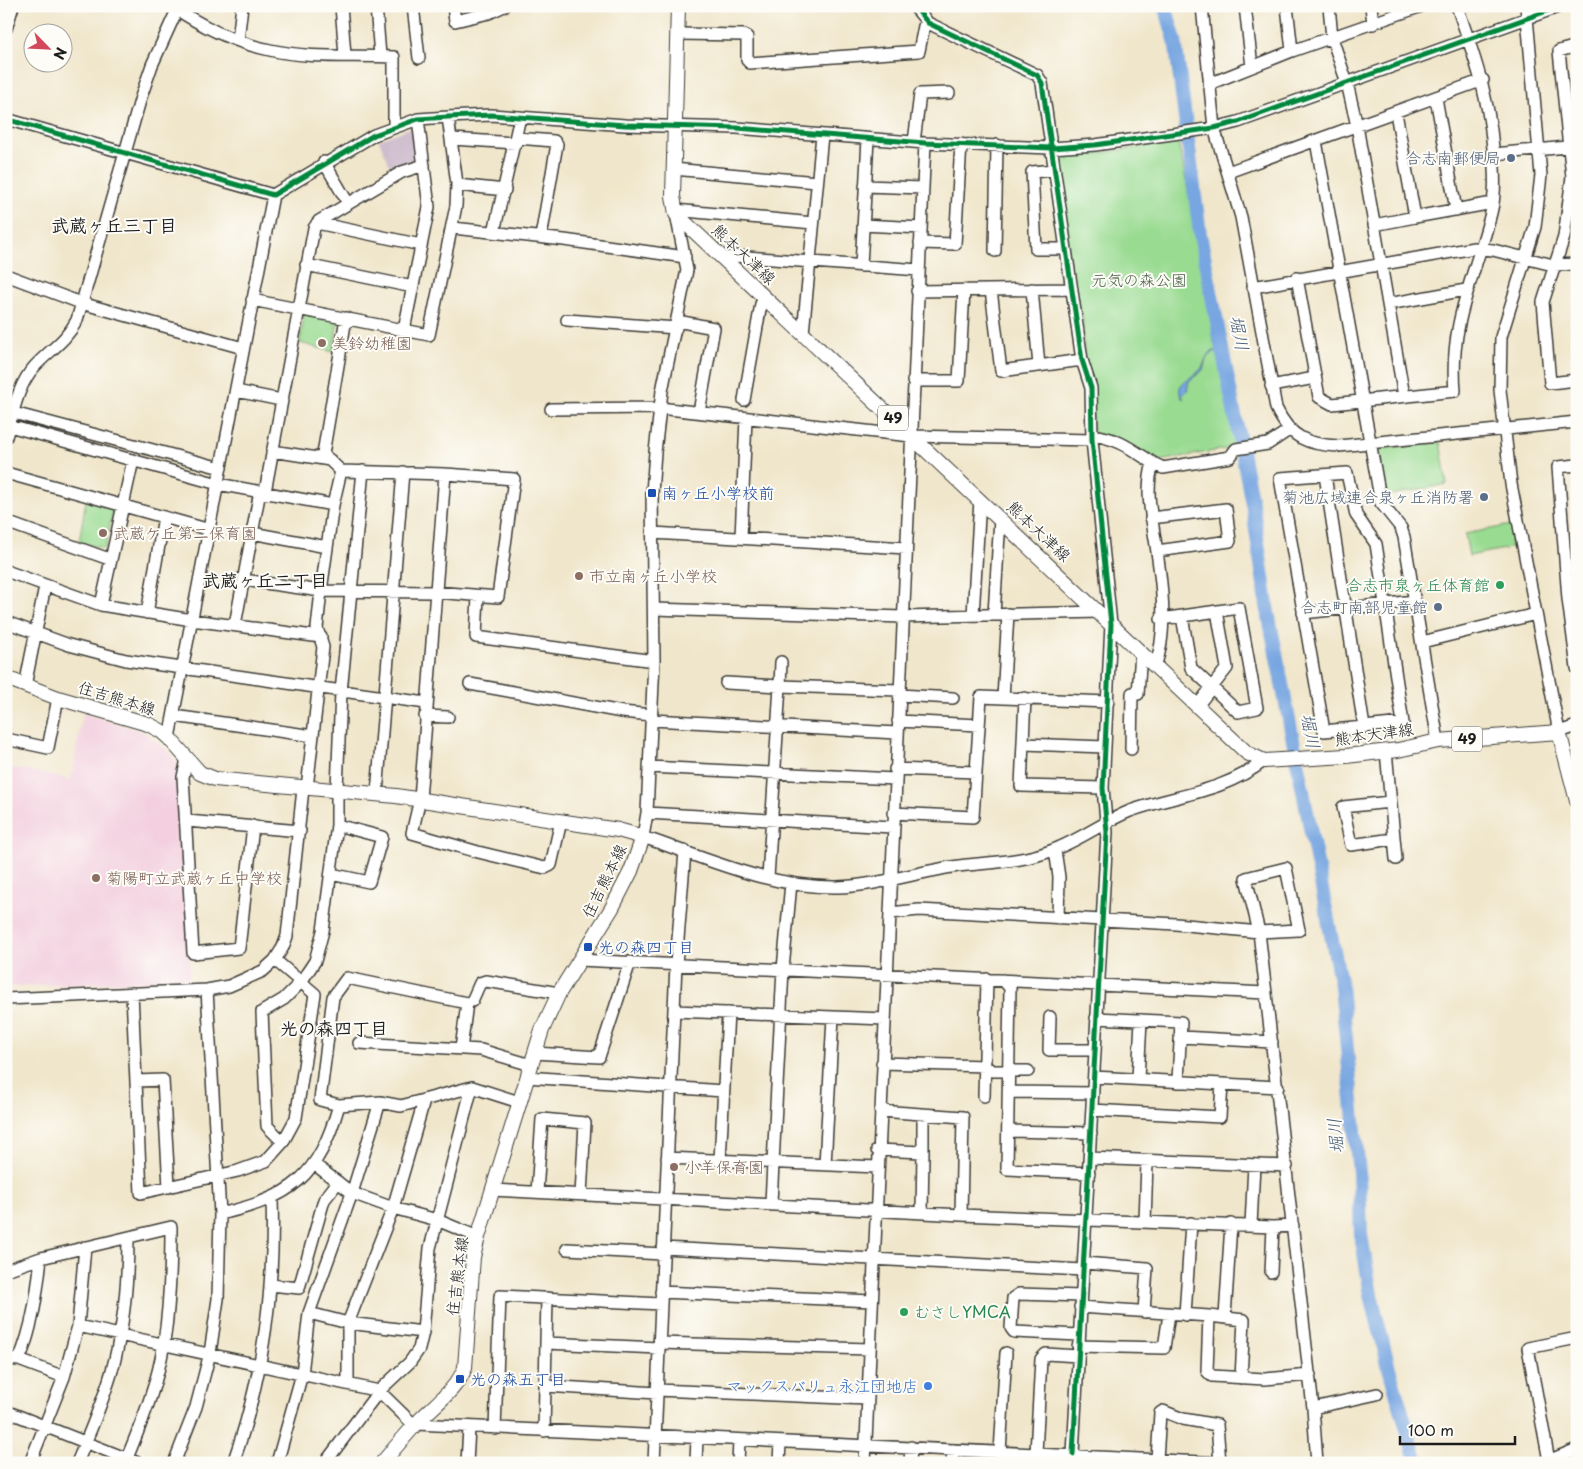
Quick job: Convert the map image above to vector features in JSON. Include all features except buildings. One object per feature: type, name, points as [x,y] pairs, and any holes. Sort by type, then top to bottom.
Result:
[{"type":"main road","points":[[676,212],[673,196],[678,6]]},
{"type":"main road","name":"熊本大津線","points":[[676,212],[1247,753],[1264,761],[1306,759],[1386,751],[1438,742],[1559,732]]},
{"type":"main road","name":"住吉熊本線","points":[[6,678],[58,698],[148,724],[161,730],[200,773],[215,780],[305,789],[336,789],[420,799],[618,830],[643,837],[631,870],[612,908],[559,993],[531,1065],[473,1257],[465,1368],[460,1379],[450,1392],[415,1425],[382,1463]]},
{"type":"main road","points":[[1559,732],[1577,801]]},
{"type":"street","points":[[6,29],[12,6]]},
{"type":"street","points":[[238,40],[242,6]]},
{"type":"street","points":[[341,6],[345,55]]},
{"type":"street","points":[[376,6],[380,56]]},
{"type":"street","points":[[413,6],[419,58]]},
{"type":"street","points":[[453,6],[455,21],[489,13],[504,6]]},
{"type":"street","points":[[914,6],[928,23],[1037,75],[1042,83],[1082,360],[1091,388],[1092,438],[1111,624],[1103,788],[1106,832],[1102,921],[1097,984],[1090,1158],[1073,1454]]},
{"type":"street","points":[[1202,6],[1214,128],[1241,217],[1276,408],[1289,430],[1314,444],[1325,446],[1577,422]]},
{"type":"street","points":[[1245,6],[1252,67]]},
{"type":"street","points":[[1287,6],[1292,51]]},
{"type":"street","points":[[1329,6],[1332,38],[1347,83],[1357,126],[1404,396]]},
{"type":"street","points":[[1371,6],[1373,24]]},
{"type":"street","points":[[1297,278],[1319,397],[1332,404],[1454,391],[1455,341],[1466,290],[1493,203],[1494,154],[1491,121],[1483,80],[1457,6]]},
{"type":"street","points":[[169,738],[273,194],[324,162],[394,126],[418,119],[448,117],[520,117],[625,126],[738,128],[919,143],[1051,148],[1095,145],[1214,128],[1238,122],[1468,39],[1527,12],[1562,6]]},
{"type":"street","points":[[1209,84],[1292,51],[1373,24],[1415,7]]},
{"type":"street","points":[[333,505],[218,484],[133,460],[7,429],[10,412],[23,384],[34,367],[68,336],[77,320],[152,65],[175,8],[238,40],[271,50],[394,57],[394,126]]},
{"type":"street","points":[[1527,12],[1539,148],[1539,201],[1535,227],[1501,337],[1500,390],[1511,484],[1559,732],[1577,726]]},
{"type":"street","points":[[678,34],[744,35],[747,37],[746,60],[750,63],[919,51],[924,26],[928,23]]},
{"type":"street","points":[[1577,46],[1559,51],[1572,146],[1572,177],[1564,237],[1553,265],[1543,302],[1550,383],[1577,380]]},
{"type":"street","points":[[1228,172],[1396,113],[1483,80]]},
{"type":"street","points":[[865,1463],[877,1150],[890,913],[892,813],[923,188],[919,143],[920,94],[949,93]]},
{"type":"street","points":[[1436,98],[1456,210]]},
{"type":"street","points":[[1396,113],[1415,217]]},
{"type":"street","points":[[252,300],[429,335],[453,228],[457,185],[448,117]]},
{"type":"street","points":[[494,232],[520,117]]},
{"type":"street","points":[[6,119],[273,194]]},
{"type":"street","points":[[404,330],[429,207],[418,119]]},
{"type":"street","points":[[803,333],[822,135]]},
{"type":"street","points":[[452,139],[554,141],[557,144],[541,237]]},
{"type":"street","points":[[860,266],[868,139]]},
{"type":"street","points":[[1316,141],[1368,443],[1381,503],[1401,528],[1404,537],[1438,742]]},
{"type":"street","points":[[920,243],[955,244],[962,144]]},
{"type":"street","points":[[995,251],[996,145]]},
{"type":"street","points":[[1494,154],[1572,146]]},
{"type":"street","points":[[324,162],[348,203]]},
{"type":"street","points":[[235,625],[252,533],[272,451],[314,228],[317,223],[348,203],[402,172],[424,166]]},
{"type":"street","points":[[674,169],[817,182]]},
{"type":"street","points":[[1054,170],[1032,172],[1036,249],[1066,248]]},
{"type":"street","points":[[457,185],[505,190]]},
{"type":"street","points":[[865,186],[923,188]]},
{"type":"street","points":[[1374,225],[1493,203]]},
{"type":"street","points":[[813,223],[676,212],[685,257],[686,283],[659,408],[652,493],[654,661],[647,813],[643,837],[768,878],[791,883],[839,887],[890,880],[951,868],[1013,860],[1055,850],[1079,840],[1105,824],[1134,810],[1211,790],[1242,776],[1264,761]]},
{"type":"street","points":[[317,223],[421,244]]},
{"type":"street","points":[[863,225],[921,228]]},
{"type":"street","points":[[453,228],[541,237],[685,257]]},
{"type":"street","points":[[1253,287],[1339,270],[1480,248],[1553,265],[1577,264]]},
{"type":"street","points":[[724,259],[734,256],[919,270]]},
{"type":"street","points":[[306,265],[412,287]]},
{"type":"street","points":[[6,275],[81,303],[243,348]]},
{"type":"street","points":[[1032,289],[1040,366]]},
{"type":"street","points":[[918,291],[1072,289]]},
{"type":"street","points":[[913,381],[960,381],[964,290]]},
{"type":"street","points":[[991,290],[1001,371],[1082,360]]},
{"type":"street","points":[[1388,304],[1466,290]]},
{"type":"street","points":[[744,400],[761,304],[765,298]]},
{"type":"street","points":[[341,471],[332,460],[323,454],[346,318]]},
{"type":"street","points":[[567,320],[714,328],[699,412]]},
{"type":"street","points":[[1271,386],[1315,378]]},
{"type":"street","points":[[236,392],[281,400]]},
{"type":"street","points":[[551,409],[659,408],[911,436],[1110,437],[1163,468],[1230,457],[1236,449],[1268,444],[1289,430]]},
{"type":"street","points":[[10,412],[221,468]]},
{"type":"street","points":[[741,538],[746,418]]},
{"type":"street","points":[[272,451],[332,460]]},
{"type":"street","points":[[101,605],[109,559],[133,460]]},
{"type":"street","points":[[1153,463],[1149,477],[1148,496],[1157,551],[1161,619],[1160,652],[1155,666]]},
{"type":"street","points":[[1577,466],[1558,467],[1572,598],[1577,668]]},
{"type":"street","points":[[244,580],[321,591],[435,592],[498,597],[514,478],[341,471]]},
{"type":"street","points":[[6,999],[207,990],[229,986],[249,979],[263,971],[275,960],[287,936],[323,647],[317,628],[321,591],[333,505],[341,471]]},
{"type":"street","points":[[283,1142],[267,1126],[262,1012],[284,999],[301,982],[315,961],[320,946],[337,825],[336,789],[341,692],[363,471]]},
{"type":"street","points":[[377,794],[402,472]]},
{"type":"street","points":[[6,473],[210,530]]},
{"type":"street","points":[[1347,473],[1356,515],[1376,544],[1386,604],[1403,723],[1324,731],[1280,478],[1347,473]]},
{"type":"street","points":[[445,474],[420,799],[412,833],[545,868],[551,865],[561,821]]},
{"type":"street","points":[[1325,474],[1364,727]]},
{"type":"street","points":[[973,615],[980,500]]},
{"type":"street","points":[[1151,518],[1226,509],[1230,541],[1157,551]]},
{"type":"street","points":[[147,613],[164,517]]},
{"type":"street","points":[[994,614],[1000,519]]},
{"type":"street","points":[[6,522],[109,559]]},
{"type":"street","points":[[252,533],[327,546]]},
{"type":"street","points":[[653,533],[906,548]]},
{"type":"street","points":[[6,570],[45,586],[101,605],[192,620],[321,637]]},
{"type":"street","points":[[25,686],[45,586]]},
{"type":"street","points":[[478,596],[476,637],[654,661]]},
{"type":"street","points":[[1303,613],[1415,601]]},
{"type":"street","points":[[1161,619],[1182,616],[1217,611],[1239,608],[1257,708],[1238,712],[1191,668],[1182,616]]},
{"type":"street","points":[[654,609],[903,617],[1099,612]]},
{"type":"street","points":[[1197,706],[1227,668],[1217,611]]},
{"type":"street","points":[[1003,698],[1008,614]]},
{"type":"street","points":[[1422,642],[1536,614]]},
{"type":"street","points":[[6,622],[100,655],[426,704]]},
{"type":"street","points":[[1131,749],[1132,693],[1138,694],[1141,652]]},
{"type":"street","points":[[768,878],[781,662]]},
{"type":"street","points":[[726,683],[899,692],[953,698]]},
{"type":"street","points":[[470,684],[652,718],[778,729],[979,725]]},
{"type":"street","points":[[892,813],[973,817],[981,697],[1108,702]]},
{"type":"street","points":[[6,739],[48,748],[58,698]]},
{"type":"street","points":[[1025,698],[1021,786],[1103,788]]},
{"type":"street","points":[[174,716],[313,736]]},
{"type":"street","points":[[425,716],[448,717]]},
{"type":"street","points":[[1024,744],[1105,747]]},
{"type":"street","points":[[1386,751],[1396,859]]},
{"type":"street","points":[[187,759],[183,777],[193,953],[239,948],[253,826]]},
{"type":"street","points":[[649,767],[775,773],[895,774],[976,772]]},
{"type":"street","points":[[1390,802],[1343,807],[1351,845],[1394,839]]},
{"type":"street","points":[[647,813],[892,827]]},
{"type":"street","points":[[187,821],[300,831]]},
{"type":"street","points":[[331,874],[369,882],[382,837],[337,825]]},
{"type":"street","points":[[1055,850],[1059,877],[1058,918]]},
{"type":"street","points":[[654,1463],[676,964],[685,852]]},
{"type":"street","points":[[890,913],[920,910],[1259,932],[1299,930],[1286,868],[1246,878],[1259,932],[1278,1087],[1310,1375],[1317,1463]]},
{"type":"street","points":[[771,1203],[781,1015],[791,883]]},
{"type":"street","points":[[132,993],[141,1193],[266,1161],[283,1142],[296,1118],[315,994],[275,960]]},
{"type":"street","points":[[579,960],[1266,993]]},
{"type":"street","points":[[531,1065],[599,1057],[630,962]]},
{"type":"street","points":[[519,1102],[472,1087],[401,1106],[380,1102],[339,1105],[320,1100],[333,997],[347,978],[467,1003],[472,1000],[480,983],[486,981],[559,993]]},
{"type":"street","points":[[984,1096],[987,979]]},
{"type":"street","points":[[1003,980],[1010,988],[1007,1169],[1089,1173]]},
{"type":"street","points":[[174,1463],[196,1406],[210,1353],[218,1299],[220,1214],[207,990]]},
{"type":"street","points":[[461,1049],[467,1003]]},
{"type":"street","points":[[674,1011],[885,1020]]},
{"type":"street","points":[[720,1160],[728,1013]]},
{"type":"street","points":[[825,1165],[833,1017]]},
{"type":"street","points":[[1050,1017],[1049,1050],[1095,1050]]},
{"type":"street","points":[[1096,1018],[1181,1022],[1178,1082]]},
{"type":"street","points":[[1138,1079],[1141,1020]]},
{"type":"street","points":[[1181,1037],[1272,1042]]},
{"type":"street","points":[[359,1043],[487,1050],[531,1065],[670,1087],[724,1091]]},
{"type":"street","points":[[882,1063],[985,1066],[992,1071],[1028,1071]]},
{"type":"street","points":[[1094,1077],[1278,1087]]},
{"type":"street","points":[[136,1081],[162,1080],[169,1187]]},
{"type":"street","points":[[1092,1110],[1220,1117],[1222,1084]]},
{"type":"street","points":[[324,1463],[379,1391],[410,1362],[419,1349],[423,1332],[430,1248],[472,1087]]},
{"type":"street","points":[[1008,1092],[1093,1093]]},
{"type":"street","points":[[348,1383],[348,1324],[393,1208],[424,1101]]},
{"type":"street","points":[[278,1463],[302,1374],[309,1313],[352,1193],[380,1102]]},
{"type":"street","points":[[220,1214],[272,1199],[302,1178],[314,1164],[330,1137],[339,1105]]},
{"type":"street","points":[[880,1111],[963,1117],[961,1214]]},
{"type":"street","points":[[922,1212],[924,1115]]},
{"type":"street","points":[[537,1192],[542,1119],[584,1123],[581,1195]]},
{"type":"street","points":[[1008,1131],[1091,1133]]},
{"type":"street","points":[[877,1150],[922,1152]]},
{"type":"street","points":[[667,1158],[877,1167]]},
{"type":"street","points":[[1090,1158],[1147,1162],[1287,1166]]},
{"type":"street","points":[[1145,1222],[1147,1162]]},
{"type":"street","points":[[314,1164],[352,1193],[393,1208],[437,1220],[478,1237]]},
{"type":"street","points":[[1251,1224],[1254,1166]]},
{"type":"street","points":[[271,1285],[299,1288],[324,1200],[338,1182]]},
{"type":"street","points":[[492,1190],[1086,1220],[1251,1224],[1273,1227],[1293,1226]]},
{"type":"street","points":[[233,1463],[246,1425],[259,1365],[271,1285],[272,1199]]},
{"type":"street","points":[[1185,1314],[1190,1223]]},
{"type":"street","points":[[1225,1317],[1231,1224]]},
{"type":"street","points":[[6,1270],[41,1258],[170,1227],[171,1270],[164,1343],[130,1461],[6,1411]]},
{"type":"street","points":[[1271,1272],[1273,1227]]},
{"type":"street","points":[[77,1463],[111,1375],[120,1334],[128,1272],[128,1238]]},
{"type":"street","points":[[30,1463],[64,1376],[78,1326],[85,1247]]},
{"type":"street","points":[[567,1250],[663,1251],[873,1260],[1147,1268],[1144,1312]]},
{"type":"street","points":[[19,1360],[29,1338],[35,1311],[41,1258]]},
{"type":"street","points":[[1169,1314],[1164,1348],[1078,1346],[1014,1332],[1011,1328],[1013,1298],[1019,1294],[1144,1312],[1242,1318],[1244,1322],[1241,1378]]},
{"type":"street","points":[[495,1429],[500,1296],[872,1301]]},
{"type":"street","points":[[544,1431],[547,1298]]},
{"type":"street","points":[[309,1313],[348,1324],[423,1332]]},
{"type":"street","points":[[1209,1316],[1207,1371],[1212,1376],[1265,1379],[1310,1375]]},
{"type":"street","points":[[78,1326],[164,1343],[379,1391],[415,1425],[865,1447],[910,1447],[953,1450],[995,1456],[1036,1453],[1053,1458],[1073,1454],[1100,1459],[1221,1463],[1217,1425],[1183,1419],[1163,1411],[1160,1413],[1151,1460]]},
{"type":"street","points":[[1577,1338],[1528,1348],[1546,1462],[1577,1449]]},
{"type":"street","points":[[546,1343],[870,1349]]},
{"type":"street","points":[[1036,1453],[1041,1359],[1046,1354],[1078,1346]]},
{"type":"street","points":[[995,1456],[1006,1353]]},
{"type":"street","points":[[6,1360],[19,1360],[64,1376]]},
{"type":"street","points":[[545,1386],[867,1399]]},
{"type":"street","points":[[1313,1408],[1377,1394]]},
{"type":"street","points":[[467,1463],[469,1428]]},
{"type":"street","points":[[696,1463],[697,1438]]},
{"type":"street","points":[[738,1463],[739,1440]]},
{"type":"street","points":[[779,1463],[780,1442]]},
{"type":"street","points":[[910,1447],[910,1463]]},
{"type":"street","points":[[952,1463],[953,1450]]},
{"type":"shaded area","points":[[413,127],[416,134],[418,162],[392,172],[379,140]]},
{"type":"shaded area","name":"菊陽町立武蔵ヶ丘中学校","points":[[83,713],[144,732],[169,752],[179,767],[190,975],[187,979],[6,987],[6,766],[71,780]]},
{"type":"green space","name":"元気の森公園","points":[[1178,141],[1205,275],[1214,342],[1237,447],[1153,462],[1094,434],[1084,355],[1083,319],[1073,289],[1054,155],[1102,153]]},
{"type":"green space","points":[[304,312],[338,320],[333,352],[300,343]]},
{"type":"green space","points":[[1440,442],[1447,484],[1386,496],[1378,449]]},
{"type":"green space","points":[[86,500],[114,506],[105,549],[79,542]]},
{"type":"green space","points":[[1511,525],[1515,547],[1469,556],[1465,534]]},
{"type":"water","points":[[1216,350],[1206,359],[1203,370],[1189,381],[1187,391],[1182,396],[1184,399],[1182,398],[1180,393],[1181,385],[1202,368],[1206,357]]},
{"type":"waterway","name":"堀川","points":[[1165,6],[1175,40],[1200,234],[1253,509],[1268,612],[1341,986],[1359,1173],[1361,1235],[1371,1295],[1389,1368],[1417,1463]]},
{"type":"cycle path","points":[[914,6],[928,23],[1037,75],[1042,83],[1082,360],[1091,388],[1092,440],[1111,624],[1103,788],[1107,832],[1073,1454]]},
{"type":"cycle path","points":[[6,119],[273,195],[374,135],[418,119],[448,117],[491,115],[625,125],[737,128],[925,143],[1051,148],[1095,145],[1214,128],[1238,122],[1561,6]]},
{"type":"place","name":"合志南郵便局","points":[[1511,158]]},
{"type":"place","name":"美鈴幼稚園","points":[[322,343]]},
{"type":"place","name":"南ヶ丘小学校前","points":[[652,493]]},
{"type":"place","name":"菊池広域連合泉ヶ丘消防署","points":[[1484,497]]},
{"type":"place","name":"武蔵ケ丘第二保育園","points":[[103,533]]},
{"type":"place","name":"市立南ヶ丘小学校","points":[[579,576]]},
{"type":"place","name":"合志市泉ヶ丘体育館","points":[[1500,585]]},
{"type":"place","name":"合志町南部児童館","points":[[1438,607]]},
{"type":"place","name":"菊陽町立武蔵ヶ丘中学校","points":[[96,878]]},
{"type":"place","name":"光の森四丁目","points":[[588,947]]},
{"type":"place","name":"小羊保育園","points":[[674,1167]]},
{"type":"place","name":"むさしYMCA","points":[[904,1312]]},
{"type":"place","name":"光の森五丁目","points":[[460,1379]]},
{"type":"place","name":"マックスバリュ永江団地店","points":[[928,1386]]},
{"type":"district","name":"武蔵ヶ丘三丁目","points":[[114,226]]},
{"type":"district","name":"武蔵ヶ丘二丁目","points":[[265,581]]},
{"type":"district","name":"光の森四丁目","points":[[334,1029]]}]
